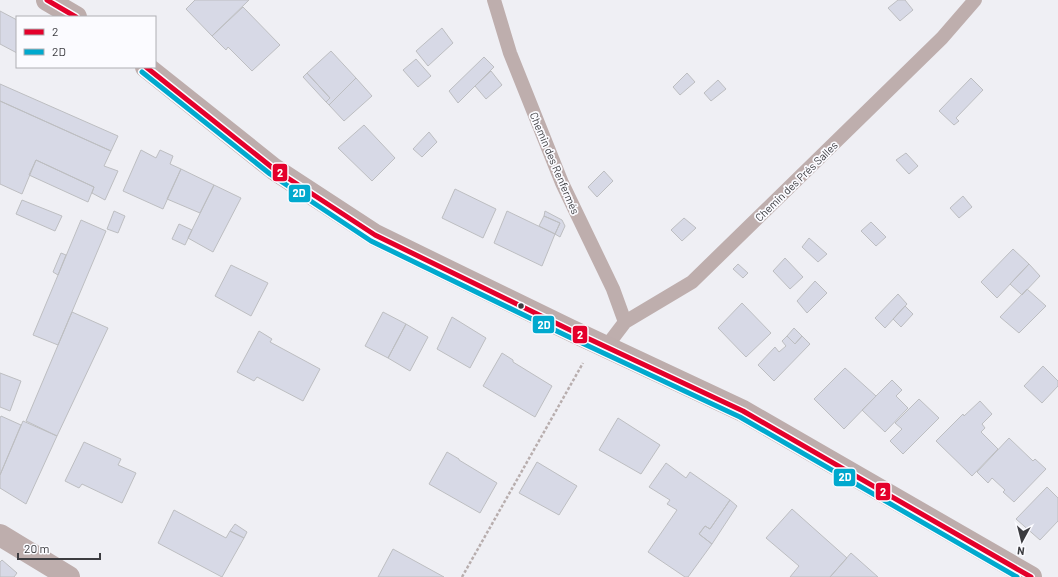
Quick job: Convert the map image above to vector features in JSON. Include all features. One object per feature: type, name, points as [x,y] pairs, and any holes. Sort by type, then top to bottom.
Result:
[{"type":"main road","points":[[46,0],[74,16]]},
{"type":"main road","points":[[147,68],[274,169],[375,235],[600,344],[743,411],[1030,577]]},
{"type":"street","points":[[0,535],[69,577]]},
{"type":"lane","name":"Chemin des Renfermés","points":[[494,0],[510,53],[562,183],[613,289],[624,322]]},
{"type":"lane","name":"Chemin des Prés Salles","points":[[600,344],[624,322],[692,282],[942,38],[975,0]]},
{"type":"path","points":[[462,577],[600,344]]},
{"type":"building","points":[[195,0],[249,0],[212,36],[186,9]]},
{"type":"building","points":[[898,0],[905,0],[913,10],[900,21],[888,8]]},
{"type":"building","points":[[243,7],[280,45],[252,71],[228,47],[226,50],[212,36]]},
{"type":"building","points":[[0,11],[16,19],[16,52],[0,44]]},
{"type":"building","points":[[442,28],[453,43],[428,66],[416,51]]},
{"type":"building","points":[[331,51],[356,78],[329,105],[326,102],[330,98],[307,73]]},
{"type":"building","points":[[484,57],[494,67],[458,103],[449,91]]},
{"type":"building","points":[[416,59],[431,76],[418,87],[403,70]]},
{"type":"building","points":[[491,71],[502,85],[486,99],[475,86]]},
{"type":"building","points":[[307,73],[330,98],[326,102],[303,77]]},
{"type":"building","points":[[687,73],[695,82],[680,95],[673,87]]},
{"type":"building","points":[[356,78],[372,96],[344,121],[329,105]]},
{"type":"building","points":[[971,78],[983,90],[956,118],[959,121],[954,125],[939,111]]},
{"type":"building","points":[[718,80],[726,89],[711,101],[704,93]]},
{"type":"building","points":[[0,84],[118,136],[111,151],[0,101]]},
{"type":"building","points":[[0,101],[111,151],[104,166],[118,171],[105,200],[92,193],[94,187],[36,160],[22,194],[0,184]]},
{"type":"building","points":[[364,125],[395,158],[372,181],[338,148]]},
{"type":"building","points":[[429,132],[437,142],[422,157],[413,149]]},
{"type":"building","points":[[141,150],[156,158],[160,150],[173,156],[170,164],[181,169],[163,209],[123,191]]},
{"type":"building","points":[[906,153],[918,166],[909,174],[896,160]]},
{"type":"building","points":[[36,160],[94,187],[88,202],[29,175]]},
{"type":"building","points":[[181,169],[214,185],[200,213],[167,199]]},
{"type":"building","points":[[604,171],[613,181],[597,197],[588,187]]},
{"type":"building","points":[[214,185],[241,198],[213,252],[188,238]]},
{"type":"building","points":[[455,189],[496,209],[483,238],[442,218]]},
{"type":"building","points":[[963,196],[972,207],[959,218],[950,208]]},
{"type":"building","points":[[22,200],[62,216],[55,231],[16,214]]},
{"type":"building","points":[[114,211],[125,216],[118,233],[107,229]]},
{"type":"building","points":[[507,211],[555,234],[542,266],[494,243]]},
{"type":"building","points":[[545,211],[562,220],[565,226],[560,237],[555,234],[560,223],[544,216]]},
{"type":"building","points":[[544,216],[560,223],[555,234],[539,226]]},
{"type":"building","points":[[684,218],[696,228],[682,241],[671,230]]},
{"type":"building","points":[[81,220],[106,231],[58,345],[33,335]]},
{"type":"building","points":[[871,222],[886,237],[876,246],[861,231]]},
{"type":"building","points":[[179,224],[192,230],[185,245],[172,239]]},
{"type":"building","points":[[809,238],[827,254],[818,262],[802,247]]},
{"type":"building","points":[[1013,249],[1029,264],[997,298],[981,282]]},
{"type":"building","points":[[61,253],[66,255],[58,275],[53,272]]},
{"type":"building","points":[[785,258],[803,277],[790,289],[773,271]]},
{"type":"building","points":[[738,264],[748,273],[743,278],[733,269]]},
{"type":"building","points":[[1029,264],[1040,276],[1022,295],[1010,284]]},
{"type":"building","points":[[231,265],[268,283],[251,316],[215,296]]},
{"type":"building","points":[[815,281],[827,293],[807,313],[797,301]]},
{"type":"building","points":[[1027,289],[1046,306],[1019,333],[1000,317]]},
{"type":"building","points":[[898,294],[907,304],[885,328],[875,318]]},
{"type":"building","points":[[742,303],[771,333],[746,357],[718,328]]},
{"type":"building","points":[[905,306],[913,314],[901,327],[893,319]]},
{"type":"building","points":[[72,312],[108,328],[57,436],[26,421]]},
{"type":"building","points":[[383,312],[406,324],[388,358],[365,346]]},
{"type":"building","points":[[452,317],[486,338],[470,368],[437,349]]},
{"type":"building","points":[[406,324],[428,337],[410,371],[388,358]]},
{"type":"building","points":[[794,328],[802,336],[795,344],[787,336]]},
{"type":"building","points":[[259,331],[272,339],[270,342],[320,369],[303,401],[257,377],[254,381],[237,372]]},
{"type":"building","points":[[787,336],[795,344],[802,336],[810,344],[774,381],[758,365],[775,347],[779,352],[786,346],[782,341]]},
{"type":"building","points":[[502,353],[513,360],[513,362],[552,386],[535,417],[483,386]]},
{"type":"building","points":[[1043,366],[1058,381],[1058,386],[1042,403],[1024,386]]},
{"type":"building","points":[[845,368],[876,396],[844,429],[814,399]]},
{"type":"building","points":[[0,373],[21,381],[10,411],[0,407]]},
{"type":"building","points":[[892,380],[902,390],[896,396],[908,408],[885,432],[862,410]]},
{"type":"building","points":[[919,399],[939,418],[903,454],[890,441],[902,429],[895,423]]},
{"type":"building","points":[[980,401],[992,414],[982,424],[985,428],[981,432],[998,449],[972,476],[936,441],[963,414],[964,416]]},
{"type":"building","points":[[1,416],[21,425],[0,475],[0,418]]},
{"type":"building","points":[[618,418],[660,445],[641,474],[599,450]]},
{"type":"building","points":[[23,421],[57,436],[26,504],[0,488],[0,475]]},
{"type":"building","points":[[1009,438],[1033,461],[1035,459],[1046,469],[1014,502],[1003,492],[1005,490],[992,478],[988,483],[977,472]]},
{"type":"building","points":[[84,442],[121,459],[118,465],[136,473],[122,503],[82,484],[79,488],[65,481]]},
{"type":"building","points":[[447,452],[497,483],[480,513],[429,484]]},
{"type":"building","points":[[537,462],[577,486],[559,515],[519,493]]},
{"type":"building","points":[[666,463],[686,478],[690,472],[730,500],[710,529],[705,526],[699,534],[712,544],[688,577],[685,577],[648,552],[677,510],[667,504],[670,500],[649,487]]},
{"type":"building","points":[[1047,487],[1058,498],[1058,521],[1040,540],[1016,519]]},
{"type":"building","points":[[730,500],[737,506],[712,544],[699,534],[705,526],[710,529]]},
{"type":"building","points":[[792,509],[847,558],[830,577],[790,577],[799,566],[766,538]]},
{"type":"building","points":[[174,510],[226,538],[230,531],[244,538],[222,577],[158,543]]},
{"type":"building","points":[[235,524],[247,532],[244,538],[230,531]]},
{"type":"building","points":[[393,549],[444,577],[378,577]]},
{"type":"building","points":[[851,553],[878,577],[830,577]]},
{"type":"building","points":[[2,560],[17,573],[14,577],[0,577],[0,562]]},
{"type":"transit line","name":"2","points":[[47,0],[74,16]]},
{"type":"transit line","name":"2","points":[[147,68],[274,169],[375,235],[570,330],[743,411],[1031,577]]},
{"type":"transit line","name":"2D","points":[[142,72],[270,174],[371,241],[567,336],[740,417],[1017,577]]}]
